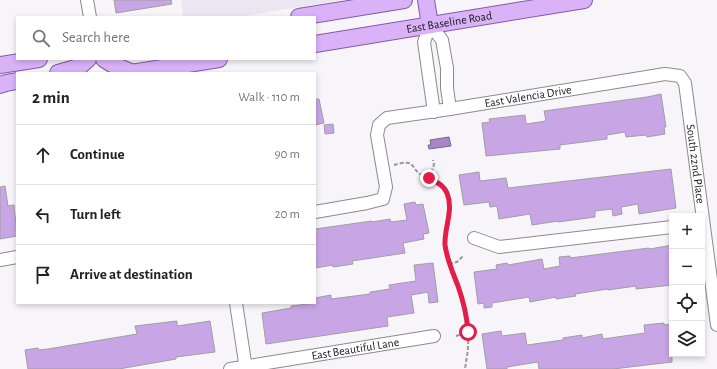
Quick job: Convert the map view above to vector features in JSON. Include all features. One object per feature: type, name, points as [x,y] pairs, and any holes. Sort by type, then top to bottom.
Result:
[{"type":"main road","points":[[305,16],[404,0]]},
{"type":"main road","points":[[426,0],[430,25]]},
{"type":"main road","name":"East Baseline Road","points":[[316,44],[584,0]]},
{"type":"main road","points":[[0,65],[33,60]]},
{"type":"main road","points":[[62,72],[79,67],[87,60]]},
{"type":"main road","points":[[106,60],[130,72]]},
{"type":"main road","points":[[138,72],[213,60]]},
{"type":"main road","points":[[0,86],[16,81]]},
{"type":"main road","points":[[0,94],[16,91]]},
{"type":"street","points":[[87,0],[90,16]]},
{"type":"street","points":[[430,25],[442,40],[447,68],[447,88],[450,109]]},
{"type":"street","points":[[430,25],[424,42],[434,112]]},
{"type":"street","points":[[428,71],[447,68]]},
{"type":"street","name":"East Valencia Drive","points":[[383,168],[378,134],[379,125],[387,118],[434,112],[665,74],[680,76]]},
{"type":"street","name":"South 22nd Place","points":[[680,76],[685,83],[702,213]]},
{"type":"street","points":[[316,212],[367,204],[383,199],[386,187],[383,168]]},
{"type":"street","points":[[474,238],[499,247],[669,227]]},
{"type":"street","name":"South 22nd Place","points":[[705,238],[717,325]]},
{"type":"street","points":[[0,260],[16,257]]},
{"type":"street","points":[[236,304],[246,368]]},
{"type":"street","name":"East Beautiful Lane","points":[[230,369],[246,368],[434,336]]},
{"type":"path","points":[[429,178],[434,165],[433,160]]},
{"type":"path","points":[[383,168],[408,163],[412,165],[418,173],[440,184],[447,193],[449,216],[445,231],[445,246],[449,264],[458,286],[467,323],[468,344],[465,369]]},
{"type":"path","points":[[449,264],[457,262],[463,256]]},
{"type":"path","points":[[456,336],[468,332]]},
{"type":"shaded area","points":[[181,0],[342,0],[244,16],[183,16]]},
{"type":"shaded area","points":[[449,137],[451,146],[429,149],[428,145],[431,145],[430,140]]},
{"type":"building","points":[[114,0],[171,0],[172,4],[116,13]]},
{"type":"building","points":[[661,94],[666,127],[664,127],[665,134],[647,137],[646,135],[626,137],[625,132],[607,135],[607,139],[560,145],[560,149],[486,156],[482,123],[490,122],[489,119],[525,115],[526,124],[546,121],[544,111]]},
{"type":"building","points":[[316,99],[319,99],[324,123],[316,125]]},
{"type":"building","points":[[333,124],[334,133],[325,134],[324,125]]},
{"type":"building","points":[[671,169],[676,208],[639,214],[638,204],[621,207],[622,214],[613,216],[612,209],[595,211],[595,217],[532,225],[530,214],[499,219],[497,206],[490,207],[489,202],[464,205],[459,175],[479,172],[480,181],[506,178],[508,188]]},
{"type":"building","points":[[5,186],[8,206],[14,205],[16,236],[0,239],[0,187]]},
{"type":"building","points":[[415,202],[416,205],[423,204],[429,233],[423,234],[424,239],[403,243],[405,253],[352,261],[353,264],[316,268],[316,229],[390,219],[391,222],[407,220],[404,204]]},
{"type":"building","points":[[669,246],[669,285],[636,289],[636,286],[608,289],[575,294],[576,296],[556,299],[556,297],[530,302],[529,297],[492,303],[492,307],[484,308],[484,303],[478,304],[474,272],[497,269],[496,265],[507,263],[508,265],[542,259],[544,269],[560,266],[559,257],[570,256],[570,258]]},
{"type":"building","points":[[433,263],[438,302],[429,303],[428,292],[411,295],[414,313],[387,317],[388,326],[266,344],[262,313],[291,308],[291,306],[316,304],[316,298],[331,295],[331,299],[370,294],[370,292],[390,289],[389,285],[416,281],[414,265]]},
{"type":"building","points":[[177,321],[177,326],[210,321],[215,352],[176,357],[176,359],[119,369],[28,369],[25,350],[38,348],[39,350],[48,349],[137,334],[135,326]]},
{"type":"building","points":[[664,323],[664,325],[669,324],[669,357],[672,357],[672,362],[613,369],[539,369],[538,362],[507,367],[507,369],[487,369],[482,334],[501,331],[502,336],[525,333],[527,345],[563,340],[563,338],[582,335],[582,338],[602,334],[603,339],[645,333],[644,325]]},
{"type":"route","points":[[429,178],[440,184],[447,193],[449,216],[445,231],[445,246],[449,264],[458,286],[468,332]]}]
